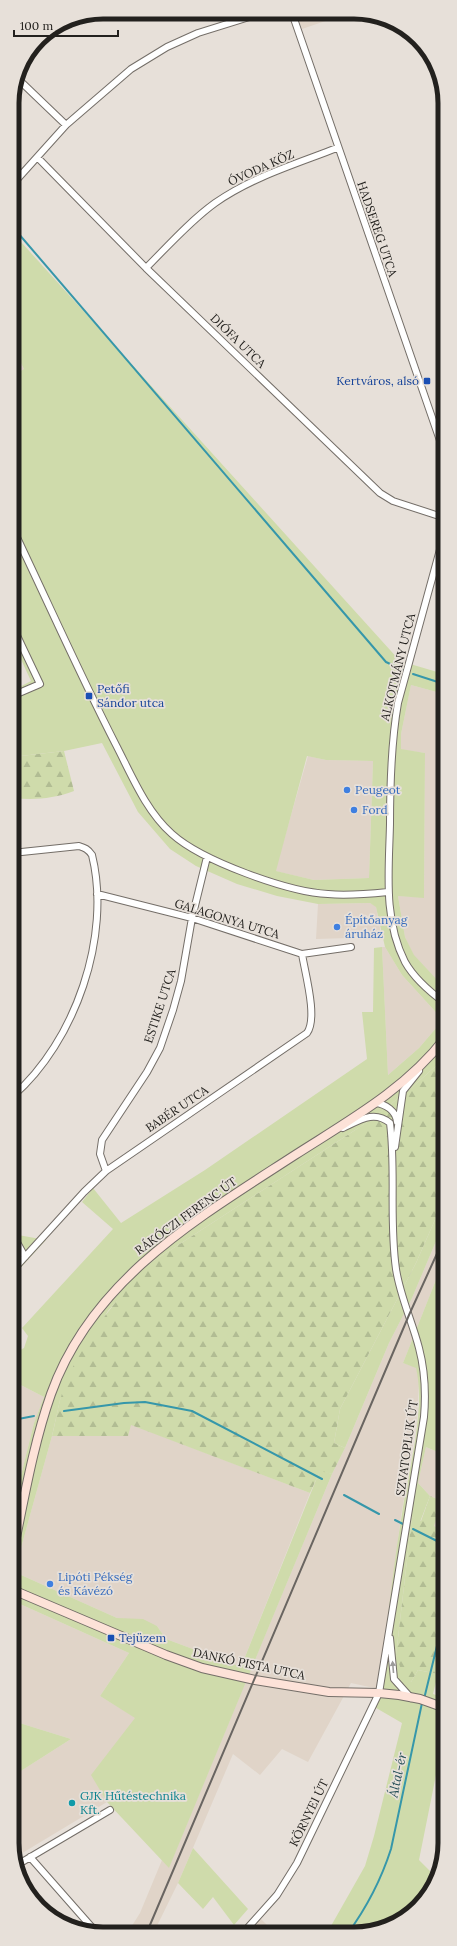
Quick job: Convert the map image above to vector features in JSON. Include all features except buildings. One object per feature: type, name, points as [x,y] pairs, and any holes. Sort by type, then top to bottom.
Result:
[{"type":"main road","name":"RÁKÓCZI FERENC ÚT","points":[[19,1525],[39,1435],[51,1394],[65,1361],[94,1314],[124,1280],[164,1244],[313,1143],[380,1104],[393,1090],[432,1055],[438,1046]]},
{"type":"main road","name":"DANKÓ PISTA UTCA","points":[[19,1593],[166,1655],[202,1668],[263,1681],[322,1691],[379,1693],[411,1698],[438,1706]]},
{"type":"street","points":[[19,178],[66,125],[115,82],[161,51],[198,33],[243,19]]},
{"type":"street","name":"HADSEREG UTCA","points":[[294,19],[337,148],[438,426]]},
{"type":"street","points":[[22,83],[66,125]]},
{"type":"street","name":"ÓVODA KÖZ","points":[[146,268],[203,213],[229,194],[263,177],[337,148]]},
{"type":"street","name":"DIÓFA UTCA","points":[[38,158],[146,268],[380,493],[400,503],[438,516]]},
{"type":"street","points":[[19,542],[106,724],[150,809],[172,834],[194,850],[208,857],[291,888],[327,894],[361,895],[388,892]]},
{"type":"street","name":"ALKOTMÁNY UTCA","points":[[438,557],[398,703],[394,724],[391,755],[388,892],[394,933],[404,961],[423,985],[438,998]]},
{"type":"street","points":[[19,640],[40,684],[19,693]]},
{"type":"street","points":[[19,852],[79,846],[84,847],[89,850],[92,855],[97,894],[92,950],[74,1008],[44,1061],[33,1076],[19,1089]]},
{"type":"street","name":"ESTIKE UTCA","points":[[106,1171],[101,1159],[100,1145],[147,1072],[162,1042],[182,981],[192,918],[208,857]]},
{"type":"street","name":"GALAGONYA UTCA","points":[[97,894],[192,918],[302,954],[351,946]]},
{"type":"street","name":"BABÉR UTCA","points":[[19,1264],[84,1192],[106,1171],[307,1034],[310,1026],[311,1013],[302,954]]},
{"type":"street","name":"SZVATOPLUK ÚT","points":[[379,1693],[426,1399],[424,1372],[419,1348],[398,1285],[392,1226],[394,1152],[403,1091],[432,1055]]},
{"type":"street","points":[[380,1104],[396,1116],[398,1130]]},
{"type":"street","name":"SZVATOPLUK ÚT","points":[[380,1104],[390,1123],[394,1152]]},
{"type":"street","points":[[313,1143],[360,1120],[373,1116],[382,1116],[390,1123]]},
{"type":"street","points":[[19,1246],[25,1257]]},
{"type":"street","name":"SZVATOPLUK ÚT","points":[[390,1629],[394,1679],[411,1698]]},
{"type":"street","name":"KÖRNYEI ÚT","points":[[249,1927],[278,1895],[297,1863],[379,1693]]},
{"type":"street","points":[[22,1864],[110,1810]]},
{"type":"street","points":[[30,1858],[90,1926]]},
{"type":"shaded area","points":[[298,19],[331,19],[302,29]]},
{"type":"shaded area","points":[[19,359],[24,369],[19,372]]},
{"type":"shaded area","points":[[411,685],[438,692],[438,981],[414,956],[405,937],[398,896],[424,897],[425,753],[401,750],[401,734]]},
{"type":"shaded area","points":[[308,756],[326,760],[373,761],[369,878],[314,880],[275,871]]},
{"type":"shaded area","points":[[370,903],[376,906],[382,940],[362,931],[348,938],[316,939],[318,904]]},
{"type":"shaded area","points":[[382,947],[385,947],[402,975],[438,1015],[438,1026],[419,1048],[388,1075]]},
{"type":"shaded area","points":[[438,1237],[438,1275],[403,1363],[416,1367],[419,1379],[417,1421],[401,1516],[379,1689],[351,1683],[308,1762],[282,1749],[260,1775],[233,1754],[178,1883],[156,1927],[131,1927],[140,1913],[162,1860],[169,1867],[332,1474],[345,1448],[389,1343],[412,1298]]},
{"type":"shaded area","points":[[19,1384],[44,1397],[34,1423],[19,1484]]},
{"type":"shaded area","points":[[130,1424],[310,1493],[241,1667],[166,1639],[157,1626],[117,1618],[21,1575],[19,1571],[19,1555],[52,1436],[127,1436]]},
{"type":"shaded area","points":[[426,1447],[438,1452],[438,1499],[430,1496],[418,1483]]},
{"type":"shaded area","points":[[438,1512],[438,1528],[433,1526]]},
{"type":"shaded area","points":[[19,1604],[129,1653],[100,1696],[136,1718],[92,1775],[107,1802],[20,1854],[19,1772],[71,1739],[19,1723]]},
{"type":"shaded area","points":[[261,1919],[269,1927],[254,1927]]},
{"type":"green space","points":[[19,240],[400,661],[438,672],[438,692],[411,685],[401,734],[401,749],[425,753],[424,898],[398,896],[405,937],[414,955],[438,981],[438,1015],[402,975],[385,947],[376,907],[370,903],[318,904],[277,896],[237,884],[196,866],[170,849],[138,812],[102,743],[64,751],[19,756],[19,687],[31,681],[19,655],[19,372],[24,369],[19,359]],"holes":[[[307,756],[326,760],[373,761],[369,878],[314,880],[276,871]]]},
{"type":"green space","points":[[64,751],[74,791],[59,796],[19,798],[19,756]]},
{"type":"green space","points":[[382,947],[388,1075],[419,1048],[438,1026],[438,1064],[409,1090],[366,1123],[152,1262],[108,1311],[74,1366],[60,1400],[52,1436],[19,1555],[19,1484],[34,1423],[44,1397],[19,1384],[19,1350],[24,1348],[28,1336],[22,1328],[113,1229],[82,1202],[93,1188],[121,1223],[205,1170],[367,1059],[362,1012],[373,1012],[374,948]]},
{"type":"green space","points":[[438,1064],[438,1213],[416,1263],[340,1409],[334,1443],[345,1448],[332,1474],[320,1471],[310,1493],[131,1425],[128,1436],[52,1436],[60,1400],[67,1380],[86,1343],[110,1309],[152,1262],[366,1123],[409,1090]]},
{"type":"green space","points":[[438,1213],[438,1237],[412,1298],[389,1343],[345,1448],[334,1443],[340,1409],[416,1263]]},
{"type":"green space","points":[[19,1235],[46,1240],[19,1269]]},
{"type":"green space","points":[[438,1275],[438,1452],[426,1447],[418,1483],[430,1496],[420,1522],[412,1517],[396,1655],[411,1682],[418,1670],[438,1674],[433,1694],[438,1696],[438,1765],[419,1860],[432,1873],[421,1894],[405,1910],[396,1916],[381,1923],[371,1925],[330,1927],[365,1866],[402,1723],[371,1705],[379,1689],[395,1558],[418,1421],[419,1385],[416,1368],[403,1363]]},
{"type":"green space","points":[[320,1470],[332,1474],[169,1868],[107,1802],[91,1775],[135,1718],[100,1696],[129,1653],[20,1604],[19,1571],[21,1575],[117,1618],[143,1619],[157,1626],[166,1639],[241,1667]]},
{"type":"green space","points":[[430,1496],[438,1499],[438,1514],[434,1526],[438,1528],[438,1674],[418,1670],[411,1682],[404,1678],[396,1655],[412,1517],[421,1521]]},
{"type":"green space","points":[[19,1723],[71,1739],[19,1772]]},
{"type":"green space","points":[[193,1848],[248,1909],[234,1925],[213,1897],[203,1909],[178,1883]]},
{"type":"waterway","points":[[19,234],[386,662],[403,670]]},
{"type":"waterway","points":[[413,674],[438,682]]},
{"type":"waterway","points":[[64,1411],[124,1403],[145,1402],[192,1411],[322,1479]]},
{"type":"waterway","points":[[19,1419],[34,1416]]},
{"type":"waterway","points":[[344,1495],[379,1514]]},
{"type":"waterway","points":[[395,1520],[403,1524]]},
{"type":"waterway","points":[[413,1529],[438,1542]]},
{"type":"waterway","name":"Által-ér","points":[[424,1699],[438,1642]]},
{"type":"waterway","name":"Által-ér","points":[[352,1927],[373,1893],[383,1872],[391,1849],[422,1703]]},
{"type":"railway","points":[[149,1927],[409,1315],[438,1251]]},
{"type":"place","name":"Kertváros, alsó","points":[[427,381]]},
{"type":"place","name":"Petőfi Sándor utca","points":[[89,696]]},
{"type":"place","name":"Peugeot","points":[[347,790]]},
{"type":"place","name":"Ford","points":[[354,810]]},
{"type":"place","name":"Építőanyag áruház","points":[[337,927]]},
{"type":"place","name":"Lipóti Pékség és Kávézó","points":[[50,1584]]},
{"type":"place","name":"Tejüzem","points":[[111,1638]]},
{"type":"place","name":"GJK Hűtéstechnika Kft.","points":[[72,1803]]}]
